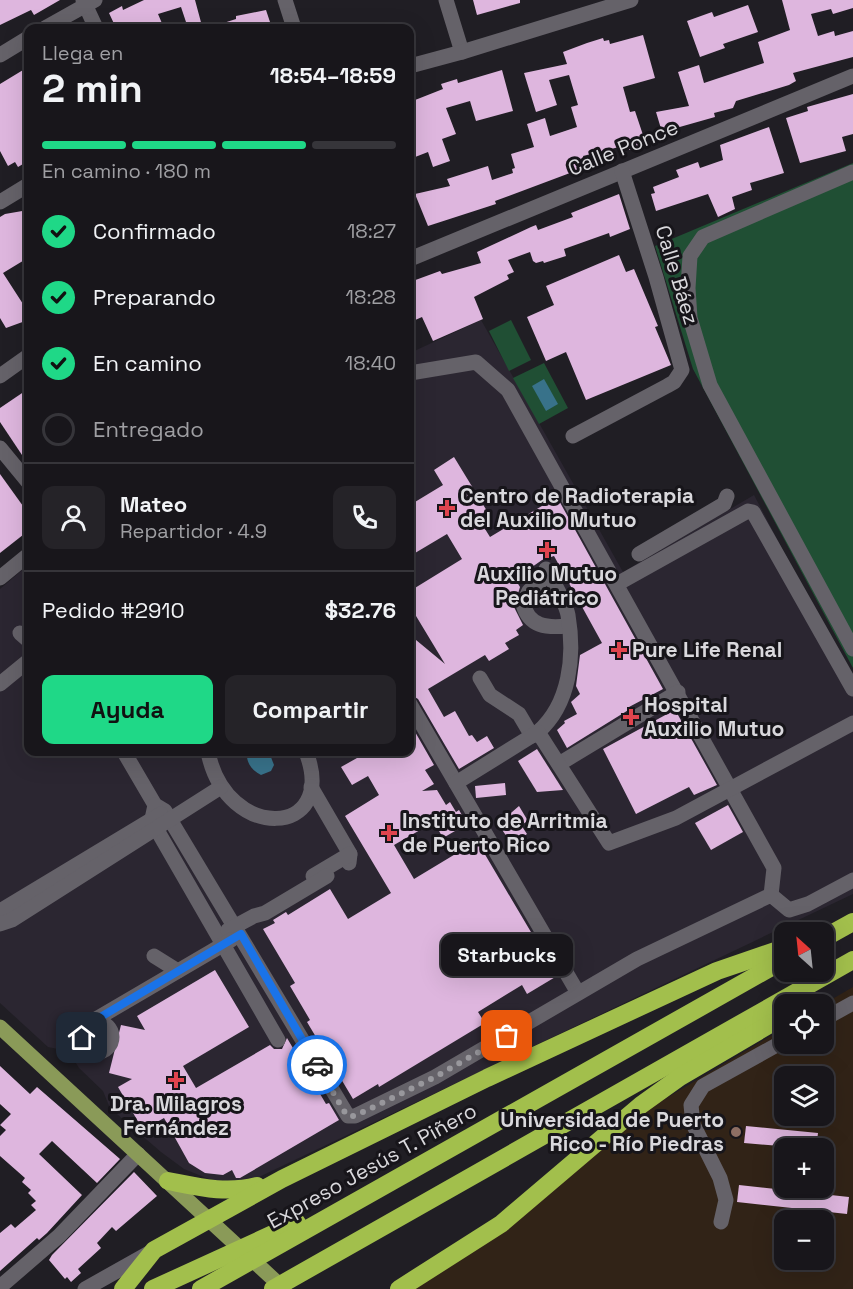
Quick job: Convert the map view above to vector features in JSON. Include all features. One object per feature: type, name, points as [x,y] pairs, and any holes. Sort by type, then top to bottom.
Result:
[{"type":"highway","points":[[125,1287],[154,1250],[282,1179],[487,1078],[717,971],[774,951]]},
{"type":"highway","points":[[811,994],[853,960]]},
{"type":"highway","points":[[273,1289],[853,960]]},
{"type":"highway","name":"Expreso Jesús T. Piñero","points":[[201,1289],[774,966]]},
{"type":"highway","points":[[399,1289],[501,1224],[661,1091],[774,1022]]},
{"type":"highway","points":[[168,1181],[217,1190],[240,1190],[282,1179]]},
{"type":"highway","points":[[153,1289],[295,1223],[352,1203]]},
{"type":"main road","points":[[0,1027],[168,1181],[227,1239],[284,1289]]},
{"type":"street","points":[[285,0],[293,24]]},
{"type":"street","points":[[446,0],[462,52]]},
{"type":"street","points":[[414,65],[631,0]]},
{"type":"street","points":[[52,24],[88,2],[95,24]]},
{"type":"street","points":[[0,55],[24,40]]},
{"type":"street","name":"Calle Ponce","points":[[414,258],[853,76]]},
{"type":"street","name":"Calle Báez","points":[[573,436],[667,386],[682,370],[678,350],[622,171]]},
{"type":"street","points":[[853,172],[703,237],[690,256],[688,288],[690,318],[710,385],[853,649]]},
{"type":"street","points":[[0,202],[24,187]]},
{"type":"street","points":[[0,376],[24,359]]},
{"type":"street","points":[[414,371],[476,362],[508,390],[733,790],[774,868],[771,895]]},
{"type":"street","points":[[0,448],[24,477]]},
{"type":"street","points":[[639,554],[724,504],[728,496]]},
{"type":"street","points":[[617,584],[748,512],[753,512],[853,689]]},
{"type":"street","points":[[0,578],[24,558]]},
{"type":"street","points":[[456,783],[535,734],[553,719],[563,700],[570,655],[568,616],[547,571],[529,591],[523,604],[525,613],[531,620],[546,628],[567,626]]},
{"type":"street","points":[[3,677],[24,664]]},
{"type":"street","points":[[480,678],[490,695],[519,714],[559,764],[609,843],[676,818],[733,790],[853,723]]},
{"type":"street","points":[[559,764],[678,692]]},
{"type":"street","points":[[414,711],[578,993]]},
{"type":"street","points":[[126,756],[160,817],[220,940],[278,1040]]},
{"type":"street","points":[[210,756],[220,784],[231,801],[250,814],[276,820],[294,815],[307,801],[311,787],[312,768],[308,756]]},
{"type":"street","points":[[0,911],[220,784]]},
{"type":"street","points":[[91,1022],[178,971],[220,940],[238,930],[261,907],[348,859],[311,787]]},
{"type":"street","points":[[160,817],[238,930],[348,1116],[355,1116],[435,1077],[637,959],[771,895]]},
{"type":"street","points":[[0,924],[12,920],[160,817]]},
{"type":"street","points":[[254,916],[265,913],[327,876]]},
{"type":"street","points":[[771,895],[789,910],[808,904],[853,880]]},
{"type":"street","points":[[154,956],[178,971]]},
{"type":"street","points":[[834,1013],[853,1002]]},
{"type":"street","points":[[268,1022],[286,1012]]},
{"type":"street","points":[[721,1222],[726,1200],[720,1178],[693,1124],[691,1105],[703,1086],[774,1047]]},
{"type":"street","points":[[0,1287],[59,1236],[138,1154]]},
{"type":"street","points":[[85,1289],[154,1250]]},
{"type":"shaded area","name":"Hospital Auxilio Mutuo","points":[[481,320],[623,572],[754,495],[853,683],[853,894],[794,922],[774,922],[774,932],[259,1177],[242,1181],[214,1181],[184,1169],[110,1108],[103,1091],[63,1050],[48,1047],[0,1003],[0,589],[24,568],[24,756],[414,756],[414,351]]},
{"type":"shaded area","name":"Universidad de Puerto Rico - Río Piedras","points":[[853,987],[853,1289],[407,1289],[643,1112],[774,1034],[774,1054],[834,1054],[834,998]]},
{"type":"green space","points":[[853,163],[853,668],[693,369],[655,246]]},
{"type":"green space","points":[[511,320],[531,360],[509,371],[489,331]]},
{"type":"green space","points":[[544,363],[568,408],[539,424],[513,378]]},
{"type":"water","points":[[544,379],[558,404],[546,411],[532,386]]},
{"type":"water","points":[[247,756],[271,756],[274,765],[271,771],[261,775],[254,771]]},
{"type":"building","points":[[0,0],[60,0],[34,15],[31,10],[0,25]]},
{"type":"building","points":[[144,0],[195,0],[201,24],[187,24],[181,7],[158,14],[162,24],[114,24],[109,13],[122,6],[123,10]]},
{"type":"building","points":[[473,0],[520,0],[520,3],[477,15]]},
{"type":"building","points":[[782,0],[853,0],[853,8],[833,14],[831,9],[811,14],[818,36],[834,31],[835,36],[853,31],[853,57],[793,73],[796,81],[789,85],[736,101],[733,108],[714,113],[715,117],[662,132],[656,112],[689,106],[678,72],[699,65],[704,83],[764,63],[758,42],[790,30]]},
{"type":"building","points":[[748,5],[758,32],[723,44],[725,48],[700,57],[687,21],[712,12],[714,17]]},
{"type":"building","points":[[266,10],[271,24],[220,24],[236,19],[236,16]]},
{"type":"building","points":[[643,35],[655,78],[623,87],[630,112],[635,111],[646,144],[629,150],[627,145],[583,156],[586,167],[495,201],[496,204],[428,226],[415,194],[450,186],[447,179],[488,166],[492,180],[513,173],[512,169],[515,168],[511,154],[534,147],[527,124],[545,118],[550,136],[577,127],[571,107],[578,105],[569,75],[549,80],[557,105],[536,112],[524,73],[567,64],[563,52],[587,43],[603,38],[604,41],[609,40],[610,44]]},
{"type":"building","points":[[24,69],[24,163],[18,167],[15,162],[8,166],[0,151],[0,84]]},
{"type":"building","points":[[502,70],[513,111],[476,121],[470,101],[446,108],[456,134],[442,139],[450,161],[433,167],[428,152],[414,157],[414,100],[443,89],[441,84],[457,79],[458,83]]},
{"type":"building","points":[[853,94],[853,134],[842,137],[846,151],[800,163],[786,118],[808,111],[807,107]]},
{"type":"building","points":[[769,127],[784,173],[750,183],[752,190],[732,197],[735,209],[718,217],[708,194],[656,211],[651,194],[655,193],[653,187],[679,177],[676,170],[698,162],[700,168],[723,160],[720,145]]},
{"type":"building","points":[[619,194],[630,229],[610,237],[609,233],[564,249],[566,256],[544,263],[533,261],[530,252],[508,260],[514,272],[507,275],[509,279],[474,297],[483,319],[433,341],[422,317],[414,321],[414,281],[440,271],[442,274],[481,263],[477,252],[536,225],[538,230],[573,217],[571,213]]},
{"type":"building","points":[[24,211],[24,251],[22,252],[24,260],[3,273],[24,304],[24,321],[6,328],[0,318],[0,217]]},
{"type":"building","points":[[619,255],[626,272],[634,269],[658,326],[655,327],[671,365],[586,400],[566,352],[546,361],[527,317],[554,305],[546,286]]},
{"type":"building","points":[[24,392],[24,458],[0,422],[0,408]]},
{"type":"building","points":[[454,457],[487,511],[477,516],[490,537],[557,497],[663,689],[629,707],[630,709],[567,748],[557,730],[565,723],[564,721],[577,714],[571,702],[580,694],[576,686],[580,655],[602,643],[554,556],[542,560],[515,579],[520,587],[514,607],[523,625],[516,630],[519,635],[505,643],[509,649],[489,661],[485,655],[428,689],[444,717],[455,711],[469,736],[472,735],[477,742],[487,736],[494,748],[459,769],[418,699],[414,696],[414,638],[445,664],[414,613],[414,589],[462,559],[447,534],[414,554],[414,503],[443,485],[434,470]]},
{"type":"building","points":[[0,474],[24,507],[24,534],[0,553]]},
{"type":"building","points":[[673,706],[717,785],[694,795],[689,787],[636,814],[603,749],[669,713],[668,710]]},
{"type":"building","points":[[414,730],[434,765],[425,770],[434,784],[422,791],[437,790],[446,805],[450,802],[456,812],[459,810],[467,824],[443,838],[434,822],[394,845],[414,879],[477,841],[557,976],[527,994],[522,985],[478,1012],[485,1023],[379,1087],[378,1084],[353,1099],[307,1022],[310,1020],[290,986],[295,983],[263,929],[275,923],[273,920],[286,912],[288,915],[330,889],[348,919],[391,893],[345,816],[379,795],[368,776],[352,785],[341,767],[357,758],[356,756],[414,756]]},
{"type":"building","points":[[537,749],[563,790],[537,792],[518,761]]},
{"type":"building","points":[[505,783],[506,795],[476,798],[475,786]]},
{"type":"building","points":[[728,805],[743,832],[711,850],[695,823]]},
{"type":"building","points":[[519,806],[528,821],[521,825],[527,834],[512,844],[498,824]]},
{"type":"building","points":[[215,970],[249,1027],[183,1066],[196,1088],[270,1045],[274,1049],[282,1049],[287,1038],[326,1104],[329,1103],[339,1120],[240,1178],[236,1178],[232,1170],[223,1175],[205,1173],[189,1163],[164,1118],[143,1130],[118,1087],[132,1079],[109,1073],[121,1025],[145,1030],[137,1016]]},
{"type":"building","points":[[0,1066],[30,1094],[37,1087],[120,1159],[97,1183],[52,1141],[39,1154],[82,1195],[47,1233],[39,1240],[37,1238],[0,1271],[0,1233],[11,1224],[15,1228],[36,1210],[31,1205],[36,1201],[28,1193],[31,1190],[22,1182],[25,1178],[0,1156],[0,1136],[6,1130],[0,1125],[11,1114],[0,1104]]},
{"type":"building","points":[[746,1126],[818,1133],[817,1138],[774,1138],[774,1146],[744,1143]]},
{"type":"building","points":[[134,1172],[157,1196],[116,1231],[112,1227],[97,1243],[101,1248],[78,1269],[81,1273],[71,1282],[67,1277],[65,1279],[49,1260],[52,1255]]},
{"type":"building","points":[[739,1185],[774,1189],[774,1198],[834,1198],[834,1195],[849,1197],[847,1214],[834,1213],[834,1210],[810,1210],[737,1202]]},
{"type":"way so far","points":[[317,1065],[344,1111],[348,1116],[355,1116],[435,1077],[507,1036]]},
{"type":"place","name":"Centro de Radioterapia del Auxilio Mutuo","points":[[447,508]]},
{"type":"place","name":"Auxilio Mutuo Pediátrico","points":[[547,550]]},
{"type":"place","name":"Pure Life Renal","points":[[619,650]]},
{"type":"place","name":"Hospital Auxilio Mutuo","points":[[631,717]]},
{"type":"place","name":"Instituto de Arritmia de Puerto Rico","points":[[389,833]]},
{"type":"place","name":"Starbucks","points":[[507,1036]]},
{"type":"place","name":"Dra. Milagros Fernández","points":[[176,1080]]},
{"type":"place","name":"Universidad de Puerto Rico - Río Piedras","points":[[736,1132]]},
{"type":"route","points":[[82,1038],[87,1025],[241,934],[317,1065]]}]
